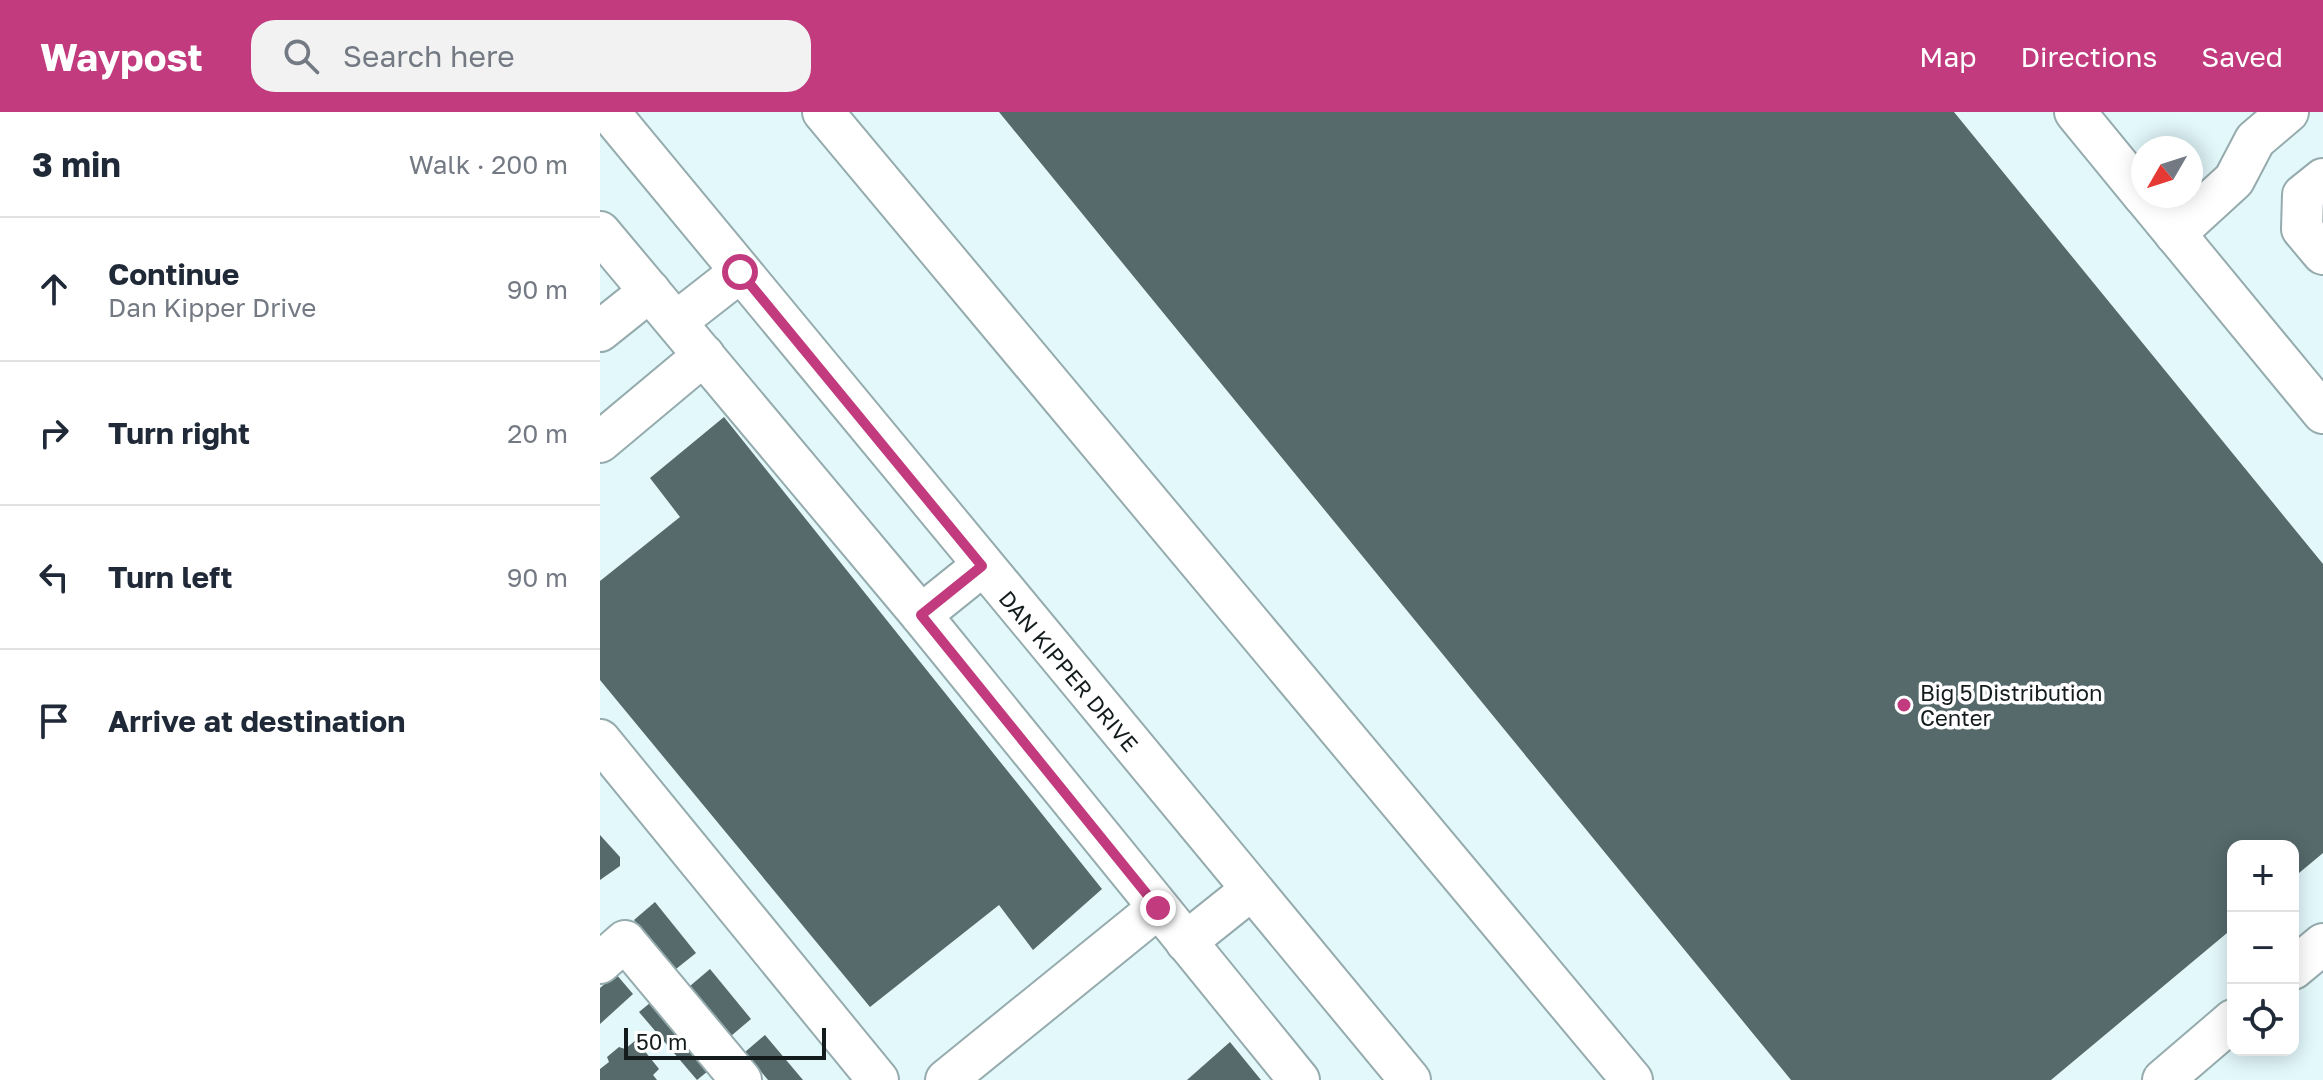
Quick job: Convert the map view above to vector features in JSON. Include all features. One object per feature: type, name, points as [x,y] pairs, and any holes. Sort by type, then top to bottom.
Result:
[{"type":"street","name":"DAN KIPPER DRIVE","points":[[609,112],[1410,1080]]},
{"type":"street","points":[[823,112],[1632,1080]]},
{"type":"street","points":[[2075,112],[2131,181]]},
{"type":"street","points":[[2175,234],[2234,180],[2250,126],[2288,112]]},
{"type":"street","points":[[2323,179],[2303,195],[2302,229],[2323,254]]},
{"type":"street","points":[[2153,208],[2323,413]]},
{"type":"street","points":[[600,232],[921,615],[1299,1080]]},
{"type":"street","points":[[676,322],[740,272]]},
{"type":"street","points":[[600,331],[650,291]]},
{"type":"street","points":[[600,442],[704,355]]},
{"type":"street","points":[[921,615],[982,566]]},
{"type":"street","points":[[600,740],[878,1080]]},
{"type":"street","points":[[1186,942],[1251,890]]},
{"type":"street","points":[[946,1080],[1158,908]]},
{"type":"street","points":[[600,963],[625,941],[741,1080]]},
{"type":"street","points":[[2299,964],[2323,944]]},
{"type":"street","points":[[2163,1080],[2227,1025]]},
{"type":"building","name":"Big 5 Distribution Center","points":[[999,112],[1954,112],[2323,564],[2323,853],[2299,873],[2299,840],[2227,840],[2227,933],[2051,1080],[1791,1080]]},
{"type":"building","points":[[724,417],[1102,889],[1033,950],[999,905],[870,1007],[600,680],[600,581],[680,517],[650,478]]},
{"type":"building","points":[[600,835],[620,857],[620,866],[600,880]]},
{"type":"building","points":[[655,902],[696,953],[676,969],[634,920]]},
{"type":"building","points":[[710,969],[751,1019],[731,1036],[690,986]]},
{"type":"building","points":[[616,974],[633,994],[600,1024],[600,988]]},
{"type":"building","points":[[656,998],[713,1067],[697,1080],[639,1012]]},
{"type":"building","points":[[765,1035],[803,1080],[768,1080],[745,1052]]},
{"type":"building","points":[[636,1040],[659,1069],[653,1075],[657,1080],[600,1080],[600,1069],[609,1062],[607,1057],[619,1047],[625,1049]]},
{"type":"building","points":[[1230,1042],[1261,1080],[1187,1080]]},
{"type":"place","name":"Big 5 Distribution Center","points":[[1904,705]]},
{"type":"route","points":[[740,272],[982,566],[921,615],[1158,908]]}]
